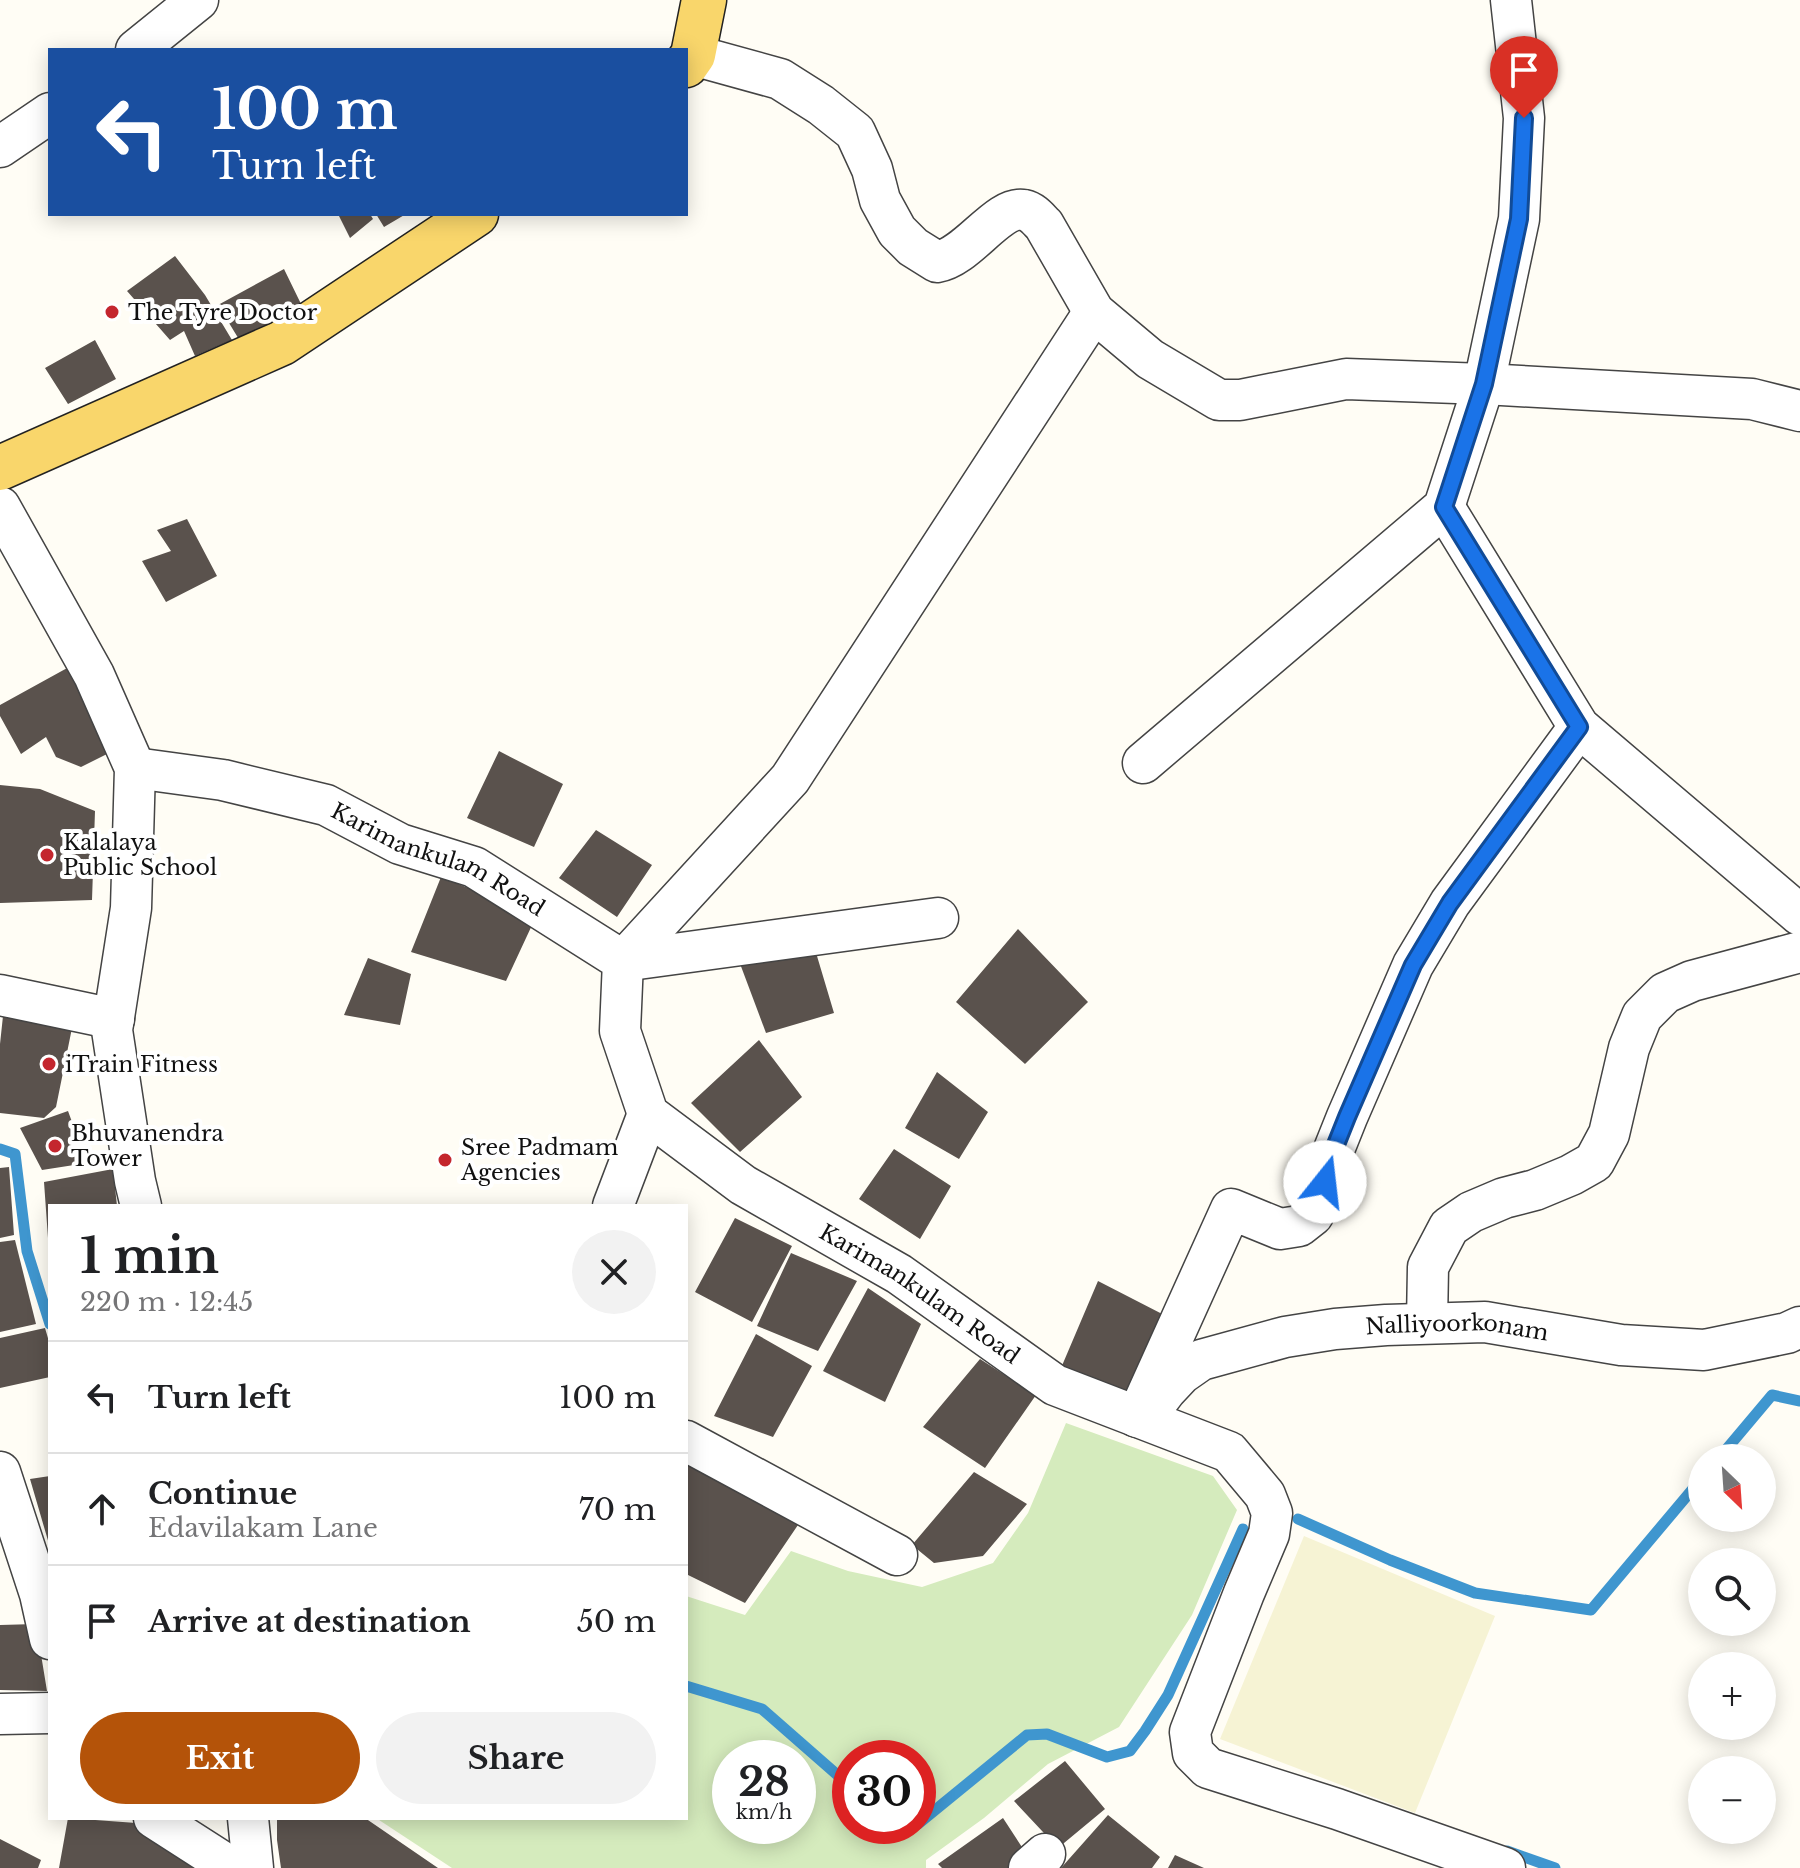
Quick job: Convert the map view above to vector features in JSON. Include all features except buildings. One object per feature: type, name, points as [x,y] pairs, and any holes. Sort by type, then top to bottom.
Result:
[{"type":"main road","points":[[689,60],[704,0]]},
{"type":"main road","points":[[0,468],[282,343],[473,216]]},
{"type":"street","points":[[138,48],[198,0]]},
{"type":"street","points":[[1143,763],[1444,507],[1484,384],[1519,219],[1524,118],[1511,0]]},
{"type":"street","points":[[689,60],[780,79],[821,105],[855,132],[872,169],[880,200],[897,231],[913,247],[937,262],[959,253],[1008,212],[1021,209],[1033,214],[1044,225],[1094,312],[1150,359],[1219,400],[1240,400],[1346,379],[1752,399],[1800,411]]},
{"type":"street","points":[[0,147],[48,114]]},
{"type":"street","points":[[614,1204],[648,1114],[620,1031],[623,961],[790,779],[1094,312]]},
{"type":"street","points":[[0,507],[94,675],[135,768],[131,908],[112,1030],[141,1204]]},
{"type":"street","points":[[1444,507],[1579,727],[1800,915]]},
{"type":"street","points":[[1137,1417],[1231,1209],[1280,1229],[1299,1226],[1313,1215],[1347,1117],[1413,965],[1450,903],[1579,727]]},
{"type":"street","name":"Karimankulam Road","points":[[135,768],[223,780],[326,805],[400,844],[474,867],[623,961]]},
{"type":"street","points":[[623,961],[938,918]]},
{"type":"street","points":[[1427,1323],[1428,1267],[1449,1227],[1471,1212],[1504,1198],[1535,1190],[1594,1162],[1609,1134],[1629,1048],[1642,1016],[1665,993],[1692,981],[1800,952]]},
{"type":"street","points":[[0,995],[114,1019]]},
{"type":"street","name":"Karimankulam Road","points":[[648,1114],[743,1185],[899,1274],[1055,1385],[1229,1452],[1265,1495],[1272,1513],[1269,1534],[1190,1732],[1193,1753],[1208,1768],[1505,1868]]},
{"type":"street","name":"Nalliyoorkonam","points":[[1137,1417],[1156,1406],[1181,1374],[1201,1360],[1310,1333],[1427,1323],[1485,1322],[1621,1345],[1704,1350],[1787,1333],[1800,1327]]},
{"type":"street","points":[[688,1442],[897,1555]]},
{"type":"street","points":[[0,1472],[40,1594],[48,1630]]},
{"type":"street","points":[[0,1714],[48,1713]]},
{"type":"street","points":[[157,1820],[232,1868]]},
{"type":"street","points":[[248,1820],[253,1868]]},
{"type":"shaded area","points":[[1304,1536],[1495,1616],[1415,1813],[1220,1739]]},
{"type":"green space","points":[[1066,1423],[1213,1476],[1237,1510],[1192,1615],[1119,1727],[1048,1764],[984,1818],[926,1860],[926,1868],[452,1868],[379,1820],[688,1820],[688,1597],[745,1615],[791,1551],[848,1571],[922,1587],[993,1563],[1028,1513]]},
{"type":"waterway","points":[[0,1149],[15,1154],[27,1251],[48,1318]]},
{"type":"waterway","points":[[1731,1444],[1772,1395],[1800,1401]]},
{"type":"waterway","points":[[1298,1519],[1475,1593],[1591,1610],[1688,1495]]},
{"type":"waterway","points":[[936,1809],[1027,1735],[1047,1734],[1107,1757],[1130,1751],[1168,1695],[1243,1529]]},
{"type":"waterway","points":[[688,1687],[762,1709],[832,1770]]},
{"type":"waterway","points":[[1507,1851],[1555,1868]]},
{"type":"place","name":"The Tyre Doctor","points":[[112,312]]},
{"type":"place","name":"Kalalaya Public School","points":[[47,855]]},
{"type":"place","name":"iTrain Fitness","points":[[49,1064]]},
{"type":"place","name":"Bhuvanendra Tower","points":[[55,1146]]},
{"type":"place","name":"Sree Padmam Agencies","points":[[445,1160]]},
{"type":"route","points":[[1325,1182],[1347,1117],[1413,965],[1450,903],[1579,727],[1444,507],[1484,384],[1519,219],[1524,118]]}]
